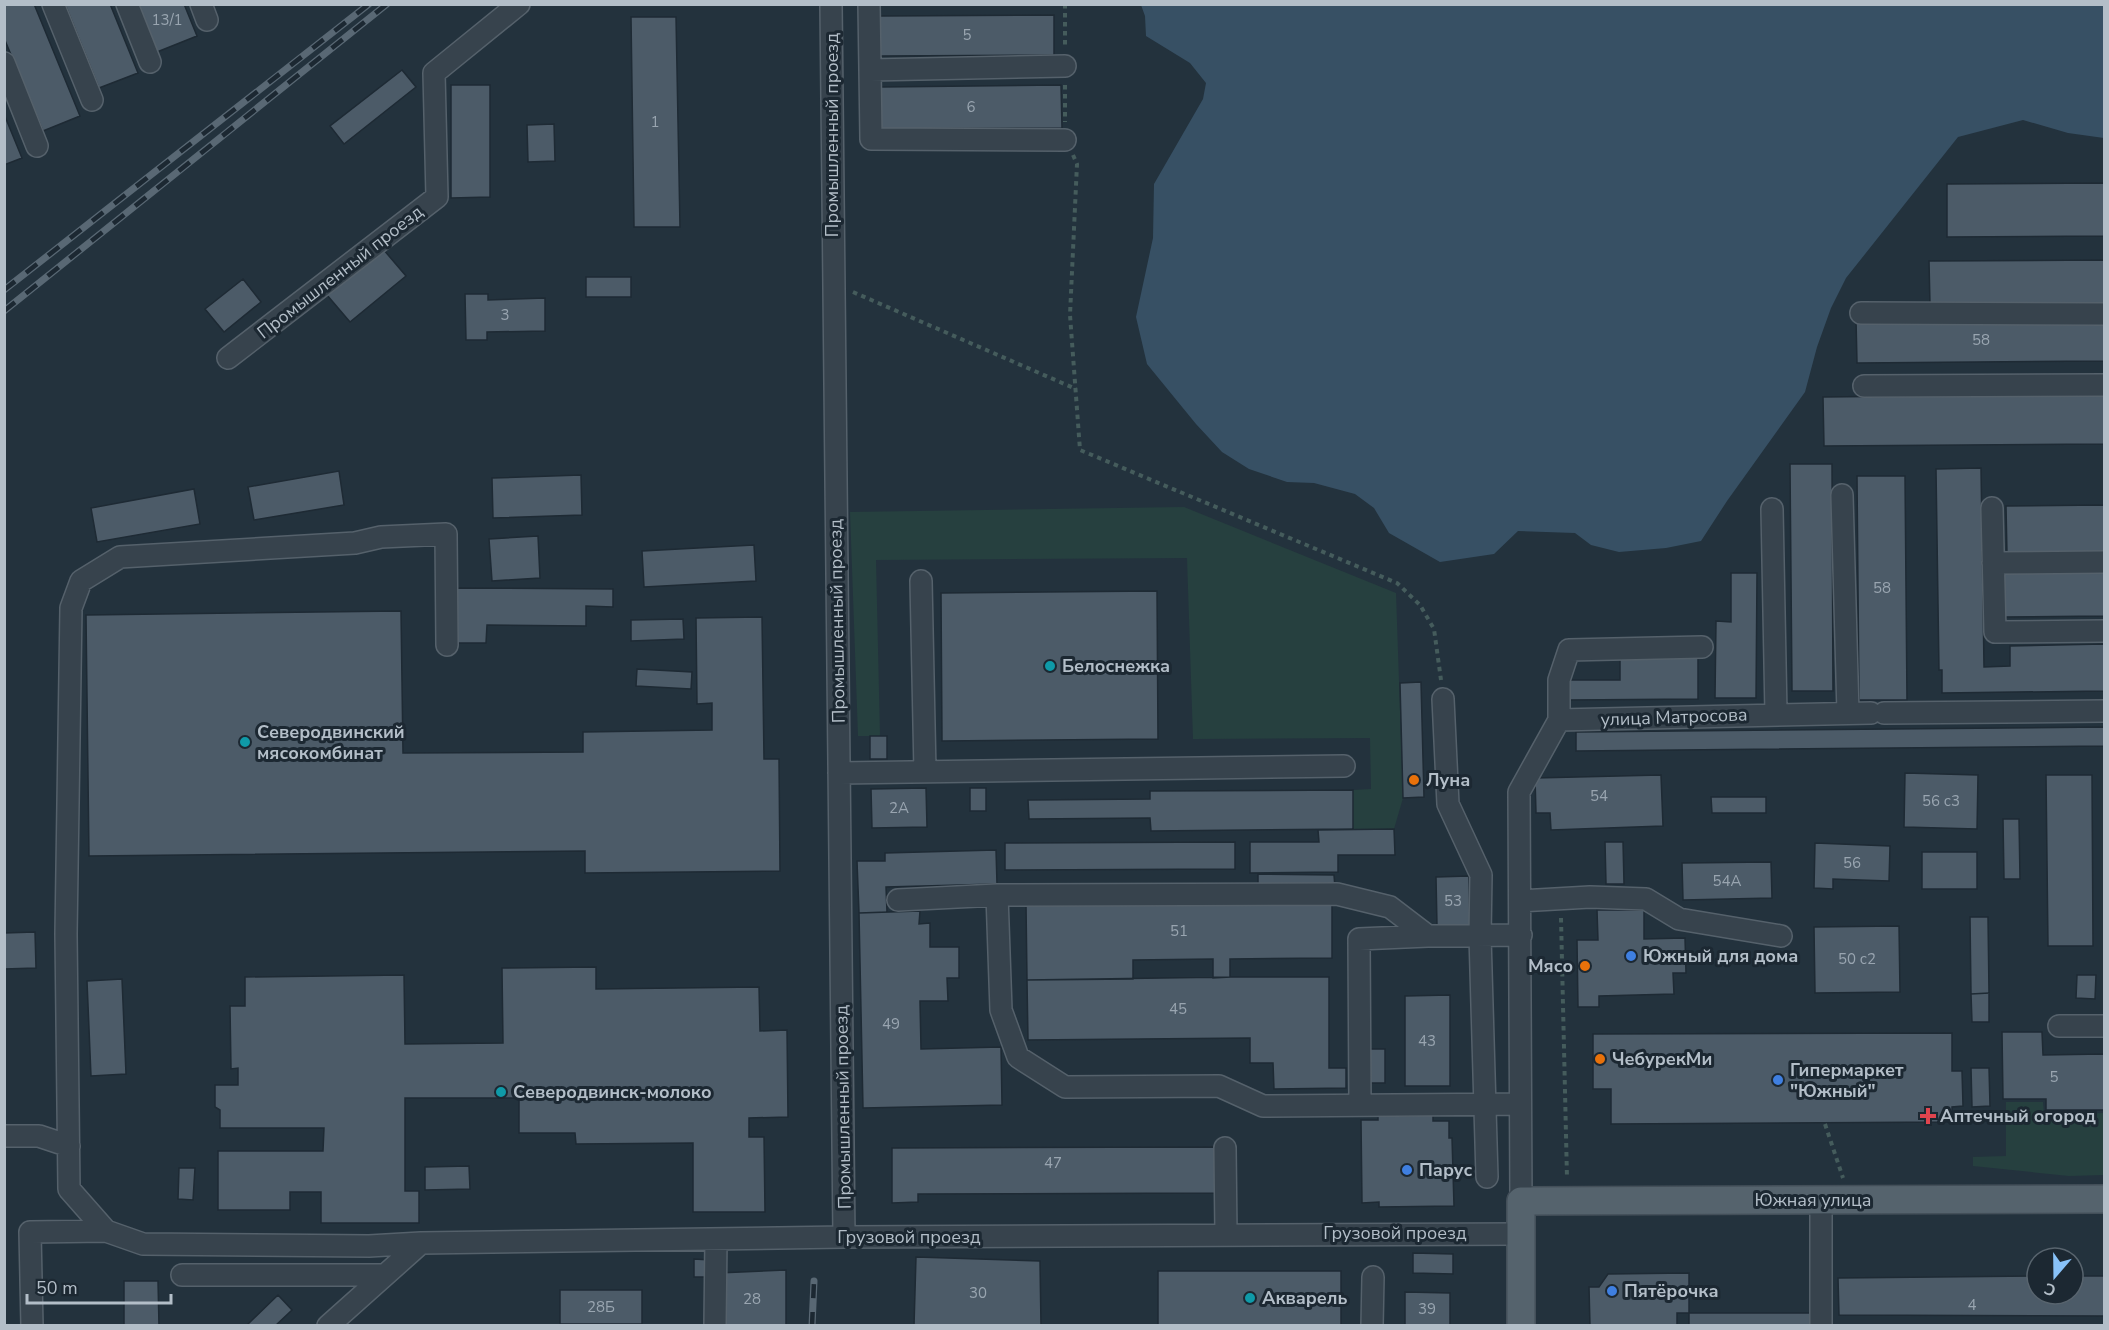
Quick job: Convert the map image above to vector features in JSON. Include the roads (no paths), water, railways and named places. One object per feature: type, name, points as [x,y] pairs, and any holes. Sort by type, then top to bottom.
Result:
[{"type":"main road","name":"Южная улица","points":[[1521,1201],[2104,1199]]},
{"type":"main road","points":[[1521,1201],[1521,1326]]},
{"type":"street","points":[[53,4],[92,100]]},
{"type":"street","points":[[127,4],[150,62]]},
{"type":"street","name":"Промышленный проезд","points":[[228,358],[437,197],[434,73],[519,4]]},
{"type":"street","name":"Промышленный проезд","points":[[831,4],[844,1237]]},
{"type":"street","points":[[869,4],[871,139],[1065,140]]},
{"type":"street","points":[[4,63],[37,146]]},
{"type":"street","points":[[870,70],[1065,66]]},
{"type":"street","points":[[1861,313],[2104,314]]},
{"type":"street","points":[[1864,386],[2104,385]]},
{"type":"street","points":[[1842,495],[1848,713]]},
{"type":"street","points":[[1992,508],[1995,632],[2104,631]]},
{"type":"street","points":[[1772,509],[1776,714]]},
{"type":"street","points":[[106,1231],[69,1189],[66,988],[71,608],[81,581],[120,557],[355,543],[381,537],[446,534],[447,645]]},
{"type":"street","points":[[1993,563],[2104,562]]},
{"type":"street","points":[[921,581],[925,772]]},
{"type":"street","points":[[1521,1201],[1520,792],[1559,720],[1559,680],[1569,650],[1702,647]]},
{"type":"street","points":[[1443,699],[1448,804],[1480,875],[1487,1177]]},
{"type":"street","name":"улица Матросова","points":[[1559,720],[1776,714],[2104,711]]},
{"type":"street","points":[[839,773],[1344,766]]},
{"type":"street","points":[[898,900],[997,895],[1337,894],[1390,907],[1428,936]]},
{"type":"street","points":[[997,895],[1001,1010],[1018,1058],[1065,1086],[1219,1086],[1263,1106],[1520,1104]]},
{"type":"street","points":[[1520,901],[1590,897],[1646,899],[1679,919],[1781,936]]},
{"type":"street","points":[[1360,1105],[1359,939],[1521,935]]},
{"type":"street","points":[[2059,1026],[2104,1026]]},
{"type":"street","points":[[4,1136],[39,1136],[69,1146]]},
{"type":"street","points":[[1225,1148],[1226,1234]]},
{"type":"street","points":[[1821,1200],[1821,1326]]},
{"type":"street","points":[[32,1326],[30,1232],[106,1231]]},
{"type":"street","name":"Грузовой проезд","points":[[106,1231],[143,1244],[369,1246],[421,1243],[844,1237],[1521,1234]]},
{"type":"street","points":[[715,1326],[716,1239]]},
{"type":"street","points":[[328,1326],[421,1243]]},
{"type":"street","points":[[182,1275],[386,1275]]},
{"type":"street","points":[[1372,1326],[1373,1277]]},
{"type":"water","points":[[1141,5],[2104,5],[2104,138],[2068,133],[2023,120],[1958,137],[1846,278],[1831,308],[1817,347],[1805,392],[1701,541],[1666,548],[1619,552],[1591,545],[1575,533],[1518,531],[1494,554],[1440,562],[1389,533],[1374,508],[1355,494],[1314,483],[1287,482],[1249,469],[1222,452],[1147,364],[1136,317],[1153,238],[1154,184],[1203,99],[1206,83],[1190,63],[1146,36],[1145,16]]},
{"type":"railway","points":[[4,290],[369,4]]},
{"type":"railway","points":[[4,311],[387,4]]},
{"type":"railway","points":[[812,1326],[814,1281]]},
{"type":"place","name":"Белоснежка","points":[[1050,666]]},
{"type":"place","name":"Северодвинский мясокомбинат","points":[[245,742]]},
{"type":"place","name":"Луна","points":[[1414,780]]},
{"type":"place","name":"Южный для дома","points":[[1631,956]]},
{"type":"place","name":"Мясо","points":[[1585,966]]},
{"type":"place","name":"ЧебурекМи","points":[[1600,1059]]},
{"type":"place","name":"Гипермаркет \"Южный\"","points":[[1778,1080]]},
{"type":"place","name":"Северодвинск-молоко","points":[[501,1092]]},
{"type":"place","name":"Аптечный огород","points":[[1928,1116]]},
{"type":"place","name":"Парус","points":[[1407,1170]]},
{"type":"place","name":"Пятёрочка","points":[[1612,1291]]},
{"type":"place","name":"Акварель","points":[[1250,1298]]}]
